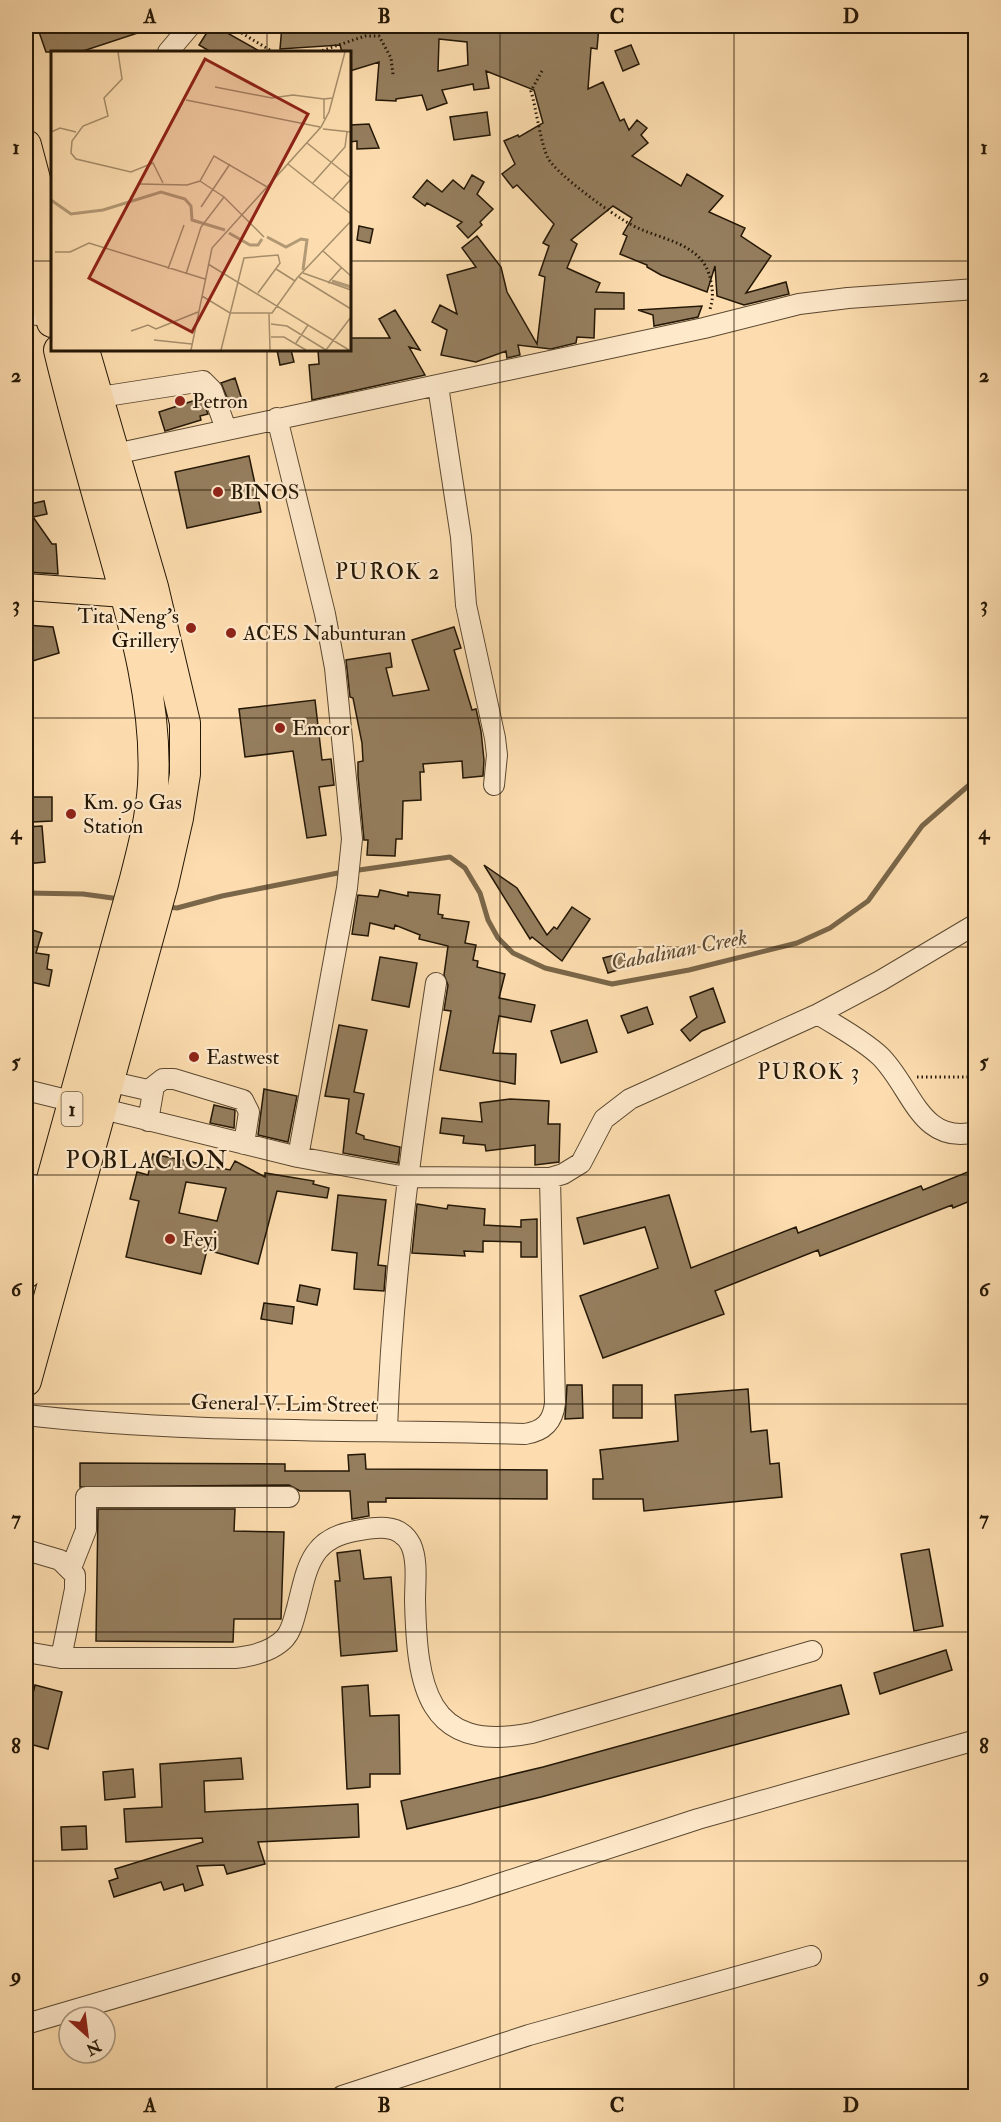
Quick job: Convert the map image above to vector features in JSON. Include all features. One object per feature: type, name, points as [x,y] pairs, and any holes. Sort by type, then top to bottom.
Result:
[{"type":"highway","points":[[26,145],[44,177],[51,235]]},
{"type":"highway","points":[[26,218],[45,317]]},
{"type":"highway","name":"1","points":[[26,1381],[94,1077],[149,882],[178,818],[184,774],[185,723],[59,351]]},
{"type":"highway","name":"1","points":[[84,351],[100,397],[115,454],[139,590]]},
{"type":"highway","name":"1","points":[[26,1273],[37,1186],[87,1107]]},
{"type":"main road","points":[[26,587],[139,590]]},
{"type":"street","points":[[169,51],[190,26]]},
{"type":"street","points":[[115,454],[704,328],[799,304],[848,298],[975,289]]},
{"type":"street","points":[[100,397],[203,381],[212,390],[226,429]]},
{"type":"street","points":[[438,386],[461,537],[466,605],[495,738],[497,755],[494,785]]},
{"type":"street","points":[[277,418],[325,614],[335,668],[351,814],[347,888],[298,1157]]},
{"type":"street","points":[[26,1090],[87,1107],[298,1157],[406,1177],[550,1178],[573,1170],[581,1163],[604,1119],[630,1099],[818,1014],[975,924]]},
{"type":"street","points":[[387,1430],[389,1347],[406,1177],[436,983]]},
{"type":"street","points":[[818,1014],[878,1054],[900,1079],[922,1114],[937,1130],[957,1136],[975,1132]]},
{"type":"street","points":[[94,1077],[152,1091]]},
{"type":"street","points":[[148,1121],[152,1091],[158,1082],[169,1078],[243,1100],[249,1112],[244,1144]]},
{"type":"street","name":"General V. Lim Street","points":[[26,1414],[140,1425],[525,1434],[542,1429],[554,1414],[555,1403],[550,1178]]},
{"type":"street","points":[[71,1568],[86,1530],[86,1497],[289,1497]]},
{"type":"street","points":[[26,1652],[61,1658],[235,1658],[261,1653],[285,1637],[291,1628],[308,1569],[319,1547],[345,1533],[387,1528],[399,1531],[412,1547],[416,1653],[427,1696],[454,1728],[479,1737],[506,1738],[532,1733],[812,1651]]},
{"type":"street","points":[[26,1550],[60,1560],[71,1568],[76,1582],[61,1658]]},
{"type":"street","points":[[26,2024],[465,1895],[698,1819],[975,1740]]},
{"type":"street","points":[[342,2097],[529,2035],[811,1956]]},
{"type":"path","points":[[230,26],[271,51]]},
{"type":"path","points":[[321,51],[365,36],[379,36],[390,58],[393,75]]},
{"type":"path","points":[[542,71],[531,91],[548,158],[562,175],[631,224],[674,240],[702,257],[710,276],[714,298],[704,328]]},
{"type":"path","points":[[900,1079],[975,1077]]},
{"type":"path","points":[[26,1446],[29,1446],[26,1459]]},
{"type":"building","points":[[48,26],[156,26],[83,51],[51,52],[46,52],[38,29]]},
{"type":"building","points":[[211,26],[215,26],[259,51],[209,51],[199,45]]},
{"type":"building","points":[[282,26],[599,26],[597,49],[591,48],[588,89],[603,82],[620,121],[624,119],[629,130],[637,120],[647,128],[641,135],[648,143],[632,156],[681,186],[687,174],[723,196],[709,212],[745,228],[741,236],[771,256],[746,293],[786,282],[789,294],[744,305],[717,296],[715,266],[707,292],[661,275],[647,265],[620,254],[627,236],[623,234],[632,218],[613,206],[571,240],[577,244],[567,268],[600,283],[596,292],[624,293],[624,309],[595,309],[594,338],[577,337],[576,343],[551,349],[518,345],[520,355],[507,358],[506,351],[476,362],[441,355],[447,330],[432,322],[440,305],[457,314],[447,275],[476,267],[462,248],[477,236],[501,267],[507,292],[537,344],[545,277],[539,275],[549,246],[543,243],[554,224],[517,185],[513,188],[502,174],[515,164],[504,141],[518,135],[519,137],[543,123],[534,90],[486,71],[489,88],[474,90],[473,84],[442,90],[447,103],[427,110],[422,95],[396,99],[396,101],[376,100],[379,62],[351,71],[351,51],[342,51],[340,45],[280,49]],"holes":[[[439,39],[467,42],[468,65],[438,71]]]},
{"type":"building","points":[[631,45],[639,64],[623,71],[615,51]]},
{"type":"building","points":[[487,112],[490,135],[454,140],[450,117]]},
{"type":"building","points":[[369,124],[379,148],[357,149],[357,141],[351,142],[351,125]]},
{"type":"building","points":[[472,175],[484,182],[477,194],[493,209],[480,222],[482,225],[468,238],[457,226],[462,222],[427,203],[425,206],[413,197],[427,180],[442,192],[453,180],[464,189]]},
{"type":"building","points":[[359,226],[373,229],[370,243],[357,240]]},
{"type":"building","points":[[702,306],[698,317],[654,326],[653,315],[638,310]]},
{"type":"building","points":[[395,310],[420,350],[409,347],[425,375],[312,400],[309,365],[319,364],[318,351],[351,351],[351,338],[390,338],[379,319]]},
{"type":"building","points":[[277,351],[291,351],[294,362],[280,365]]},
{"type":"building","points":[[235,378],[243,403],[231,407],[221,383]]},
{"type":"building","points":[[202,398],[208,414],[200,416],[201,420],[165,431],[159,412]]},
{"type":"building","name":"BINOS","points":[[249,456],[261,512],[187,528],[175,472]]},
{"type":"building","points":[[44,501],[47,514],[33,517],[52,544],[56,544],[58,574],[26,572],[26,505]]},
{"type":"building","points":[[26,625],[53,627],[59,653],[26,663]]},
{"type":"building","points":[[454,627],[461,648],[454,650],[472,710],[476,709],[481,731],[483,776],[463,778],[462,761],[423,764],[424,772],[420,772],[421,800],[403,801],[402,839],[396,839],[395,856],[367,855],[368,840],[364,840],[358,776],[358,762],[363,761],[362,743],[353,698],[350,697],[346,660],[390,653],[392,667],[386,668],[393,696],[429,690],[412,640]]},
{"type":"building","name":"Emcor","points":[[315,700],[322,760],[331,759],[334,785],[319,787],[326,835],[307,838],[293,751],[245,757],[239,709]]},
{"type":"building","points":[[32,797],[52,797],[52,821],[33,822]]},
{"type":"building","points":[[42,826],[45,862],[26,864],[26,827]]},
{"type":"building","points":[[484,865],[517,888],[547,935],[554,927],[557,929],[572,907],[590,919],[562,961],[532,937],[530,939]]},
{"type":"building","points":[[380,890],[408,896],[408,892],[440,895],[438,914],[443,915],[442,918],[469,922],[465,943],[476,945],[473,960],[478,961],[477,967],[505,974],[499,998],[535,1005],[531,1022],[499,1016],[493,1053],[516,1054],[515,1084],[440,1070],[451,1011],[444,1010],[448,985],[444,975],[448,946],[419,939],[420,935],[395,925],[394,929],[370,923],[368,936],[352,934],[358,895],[378,897]]},
{"type":"building","points":[[26,928],[42,933],[36,953],[49,955],[47,969],[52,970],[49,986],[26,981]]},
{"type":"building","points":[[623,953],[627,967],[608,973],[603,958]]},
{"type":"building","points":[[380,957],[417,963],[409,1007],[372,1000]]},
{"type":"building","points":[[713,988],[725,1022],[702,1031],[690,1041],[681,1030],[697,1017],[690,997]]},
{"type":"building","points":[[647,1007],[653,1024],[628,1033],[621,1016]]},
{"type":"building","points":[[587,1020],[597,1052],[561,1063],[551,1031]]},
{"type":"building","points":[[339,1025],[367,1030],[354,1092],[364,1094],[356,1133],[364,1136],[364,1139],[400,1147],[398,1163],[343,1153],[349,1099],[325,1096]]},
{"type":"building","points":[[264,1089],[297,1096],[288,1142],[258,1135]]},
{"type":"building","points":[[510,1099],[549,1101],[548,1124],[560,1124],[559,1162],[535,1165],[535,1145],[486,1151],[485,1145],[463,1143],[464,1136],[440,1133],[442,1118],[482,1122],[480,1103]]},
{"type":"building","points":[[214,1105],[235,1110],[234,1128],[210,1123]]},
{"type":"building","points":[[153,1154],[230,1170],[235,1161],[265,1177],[265,1173],[314,1181],[313,1184],[329,1188],[327,1198],[277,1191],[258,1264],[207,1250],[201,1274],[126,1257],[139,1201],[130,1199],[137,1172],[148,1175]],"holes":[[[186,1182],[226,1188],[217,1221],[179,1213]]]},
{"type":"building","points":[[975,1169],[975,1199],[953,1208],[952,1205],[820,1256],[818,1250],[715,1291],[724,1314],[603,1358],[580,1296],[658,1268],[645,1227],[584,1244],[577,1218],[669,1195],[691,1268],[796,1227],[798,1233],[921,1186],[923,1190]]},
{"type":"building","points":[[338,1195],[386,1200],[378,1265],[386,1266],[384,1291],[354,1289],[357,1253],[332,1250]]},
{"type":"building","points":[[417,1204],[447,1209],[448,1205],[485,1209],[484,1225],[521,1227],[521,1220],[537,1219],[537,1257],[521,1257],[521,1242],[483,1241],[483,1252],[464,1251],[465,1256],[412,1253]]},
{"type":"building","points":[[300,1285],[320,1289],[317,1305],[297,1301]]},
{"type":"building","points":[[264,1303],[294,1307],[292,1324],[261,1319]]},
{"type":"building","points":[[567,1385],[582,1385],[583,1418],[565,1419]]},
{"type":"building","points":[[613,1385],[642,1385],[642,1418],[613,1418]]},
{"type":"building","points":[[748,1389],[751,1432],[767,1430],[770,1464],[779,1463],[782,1497],[644,1511],[643,1499],[593,1499],[593,1479],[603,1479],[600,1450],[678,1441],[675,1395]]},
{"type":"building","points":[[365,1454],[366,1469],[547,1470],[547,1499],[386,1498],[386,1502],[368,1502],[369,1516],[352,1519],[350,1491],[300,1491],[289,1485],[80,1487],[80,1463],[285,1464],[285,1471],[349,1471],[348,1455]]},
{"type":"building","points":[[98,1509],[235,1509],[234,1531],[284,1532],[281,1619],[234,1619],[233,1642],[96,1641]]},
{"type":"building","points":[[929,1549],[943,1626],[914,1631],[901,1554]]},
{"type":"building","points":[[360,1550],[364,1579],[391,1577],[397,1651],[341,1656],[335,1581],[340,1581],[337,1553]]},
{"type":"building","points":[[946,1650],[952,1670],[880,1694],[874,1673]]},
{"type":"building","points":[[35,1685],[62,1692],[48,1749],[26,1743],[26,1723]]},
{"type":"building","points":[[368,1685],[370,1716],[399,1715],[400,1774],[370,1774],[370,1787],[347,1789],[342,1687]]},
{"type":"building","points":[[841,1685],[849,1714],[541,1797],[407,1829],[401,1801],[543,1767]]},
{"type":"building","points":[[241,1758],[243,1779],[204,1781],[205,1812],[358,1804],[359,1837],[258,1842],[265,1864],[227,1874],[224,1865],[197,1866],[203,1885],[185,1891],[183,1884],[164,1890],[161,1882],[114,1897],[109,1881],[118,1878],[115,1869],[203,1842],[202,1838],[126,1842],[124,1809],[162,1807],[160,1764]]},
{"type":"building","points":[[133,1769],[135,1797],[105,1800],[103,1772]]},
{"type":"building","points":[[86,1826],[87,1849],[62,1850],[61,1827]]},
{"type":"waterway","name":"Cabalinan Creek","points":[[352,871],[450,857],[465,868],[480,893],[488,920],[498,938],[513,953],[545,968],[612,984],[689,970],[797,943],[830,928],[868,901],[922,826],[976,779]]},
{"type":"waterway","name":"Cabalinan Creek","points":[[168,907],[177,908],[222,896],[343,872]]},
{"type":"waterway","name":"Cabalinan Creek","points":[[26,893],[83,894],[120,899]]},
{"type":"place","name":"Petron","points":[[180,401]]},
{"type":"place","name":"BINOS","points":[[218,492]]},
{"type":"place","name":"Tita Neng's Grillery","points":[[191,628]]},
{"type":"place","name":"ACES Nabunturan","points":[[231,633]]},
{"type":"place","name":"Emcor","points":[[280,728]]},
{"type":"place","name":"Km. 90 Gas Station","points":[[71,814]]},
{"type":"place","name":"Eastwest","points":[[194,1057]]},
{"type":"place","name":"Feyj","points":[[170,1239]]},
{"type":"district","name":"PUROK 2","points":[[388,572]]},
{"type":"district","name":"PUROK 3","points":[[809,1072]]},
{"type":"district","name":"POBLACION","points":[[147,1160]]}]
